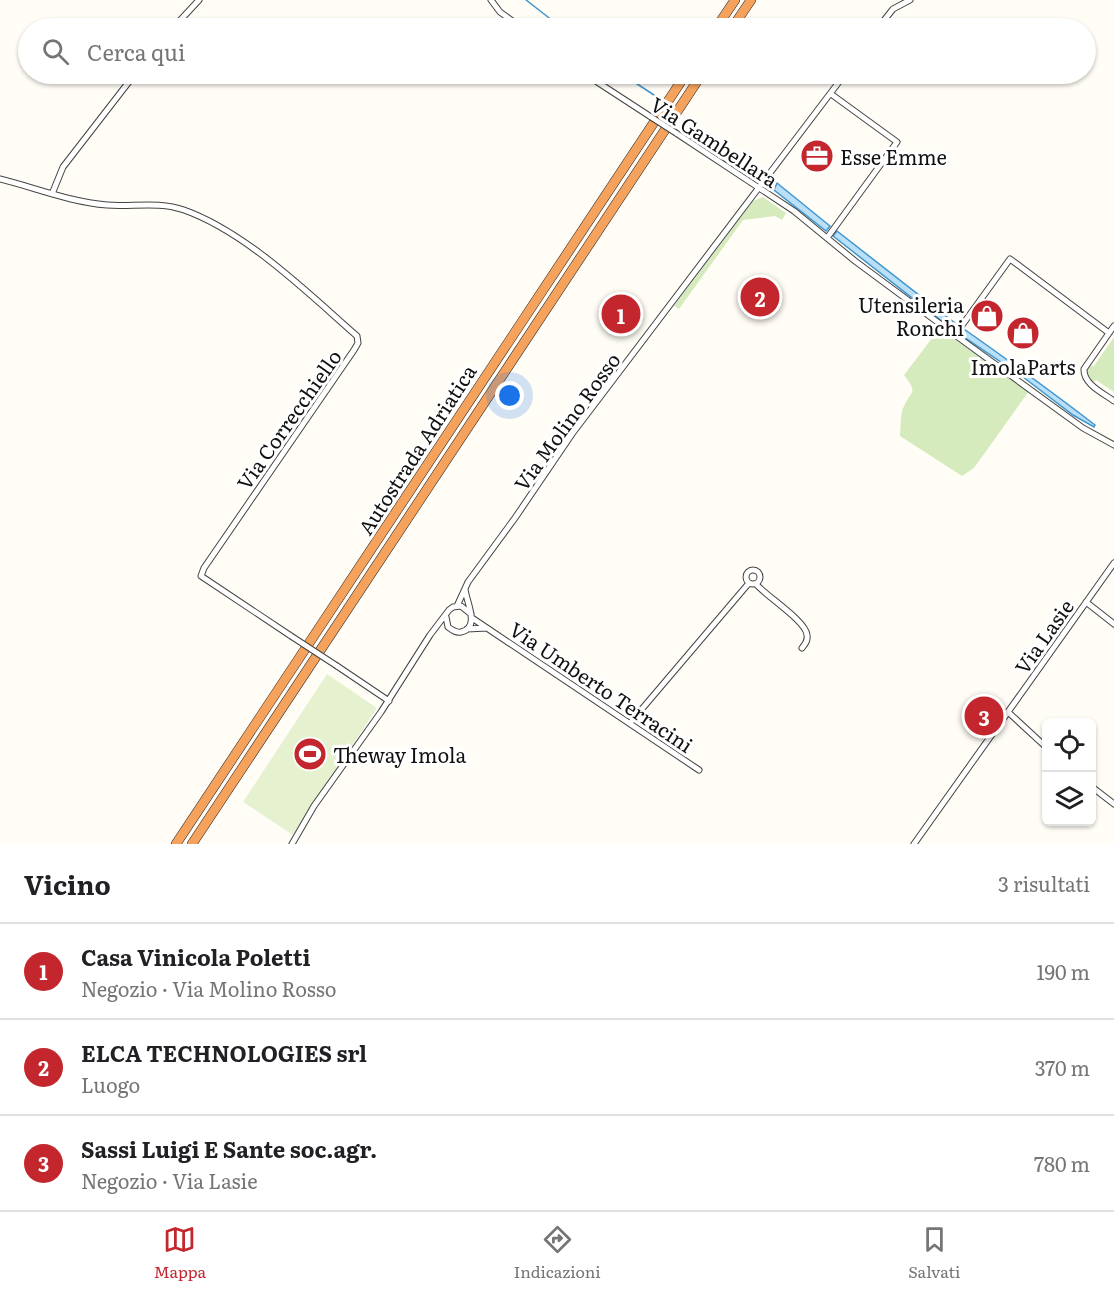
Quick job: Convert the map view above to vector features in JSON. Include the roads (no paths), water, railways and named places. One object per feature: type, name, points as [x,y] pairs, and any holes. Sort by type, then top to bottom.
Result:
[{"type":"highway","points":[[723,18],[735,0]]},
{"type":"highway","points":[[739,18],[751,0]]},
{"type":"highway","name":"Autostrada Adriatica","points":[[176,844],[679,84]]},
{"type":"highway","name":"Autostrada Adriatica","points":[[192,844],[695,84]]},
{"type":"street","points":[[182,18],[199,0]]},
{"type":"street","points":[[491,0],[500,12],[508,18]]},
{"type":"street","points":[[886,18],[893,9],[910,0]]},
{"type":"street","points":[[52,194],[63,167],[127,84]]},
{"type":"street","name":"Via Gambellara","points":[[600,84],[759,187],[955,335],[1083,428],[1114,446]]},
{"type":"street","name":"Via Molino Rosso","points":[[457,606],[465,587],[572,434],[838,84]]},
{"type":"street","points":[[827,238],[897,142],[831,94]]},
{"type":"street","name":"Via Correcchiello","points":[[0,179],[71,200],[108,205],[151,205],[183,209],[217,225],[285,274],[357,336],[358,343],[354,350],[204,568],[201,576],[389,701]]},
{"type":"street","points":[[955,335],[1010,259],[1109,333]]},
{"type":"street","points":[[1114,326],[1084,369],[1083,375],[1087,381],[1114,401]]},
{"type":"street","name":"Via Gambellara","points":[[1103,438],[1114,441]]},
{"type":"street","name":"Via Lasie","points":[[914,844],[1114,563]]},
{"type":"street","points":[[630,723],[752,584],[801,624],[807,636],[802,648]]},
{"type":"street","points":[[436,630],[460,632],[467,629],[471,616],[465,587]]},
{"type":"street","points":[[1086,602],[1114,624]]},
{"type":"street","points":[[292,844],[314,806],[389,701],[430,635],[449,610],[457,606],[465,608],[471,616]]},
{"type":"street","points":[[447,614],[446,623],[451,630]]},
{"type":"street","name":"Via Umberto Terracini","points":[[471,616],[699,770]]},
{"type":"street","name":"Via Umberto Terracini","points":[[467,629],[487,628]]},
{"type":"street","points":[[1008,712],[1042,743]]},
{"type":"street","points":[[1096,790],[1114,804]]},
{"type":"water","points":[[777,183],[830,226],[826,231],[774,190]]},
{"type":"water","points":[[837,231],[956,324],[953,328],[833,236]]},
{"type":"water","points":[[964,329],[1095,425],[1094,427],[1073,415],[1023,377],[961,335]]},
{"type":"waterway","points":[[526,0],[549,18]]},
{"type":"waterway","points":[[637,84],[657,97]]},
{"type":"waterway","points":[[685,118],[761,175]]},
{"type":"place","name":"Esse Emme","points":[[817,156]]},
{"type":"place","name":"ELCA TECHNOLOGIES srl","points":[[760,297]]},
{"type":"place","name":"Casa Vinicola Poletti","points":[[621,314]]},
{"type":"place","name":"Utensileria Ronchi","points":[[987,316]]},
{"type":"place","name":"ImolaParts","points":[[1023,333]]},
{"type":"place","name":"Sassi Luigi E Sante soc.agr.","points":[[984,716]]},
{"type":"place","name":"Theway Imola","points":[[310,754]]}]
